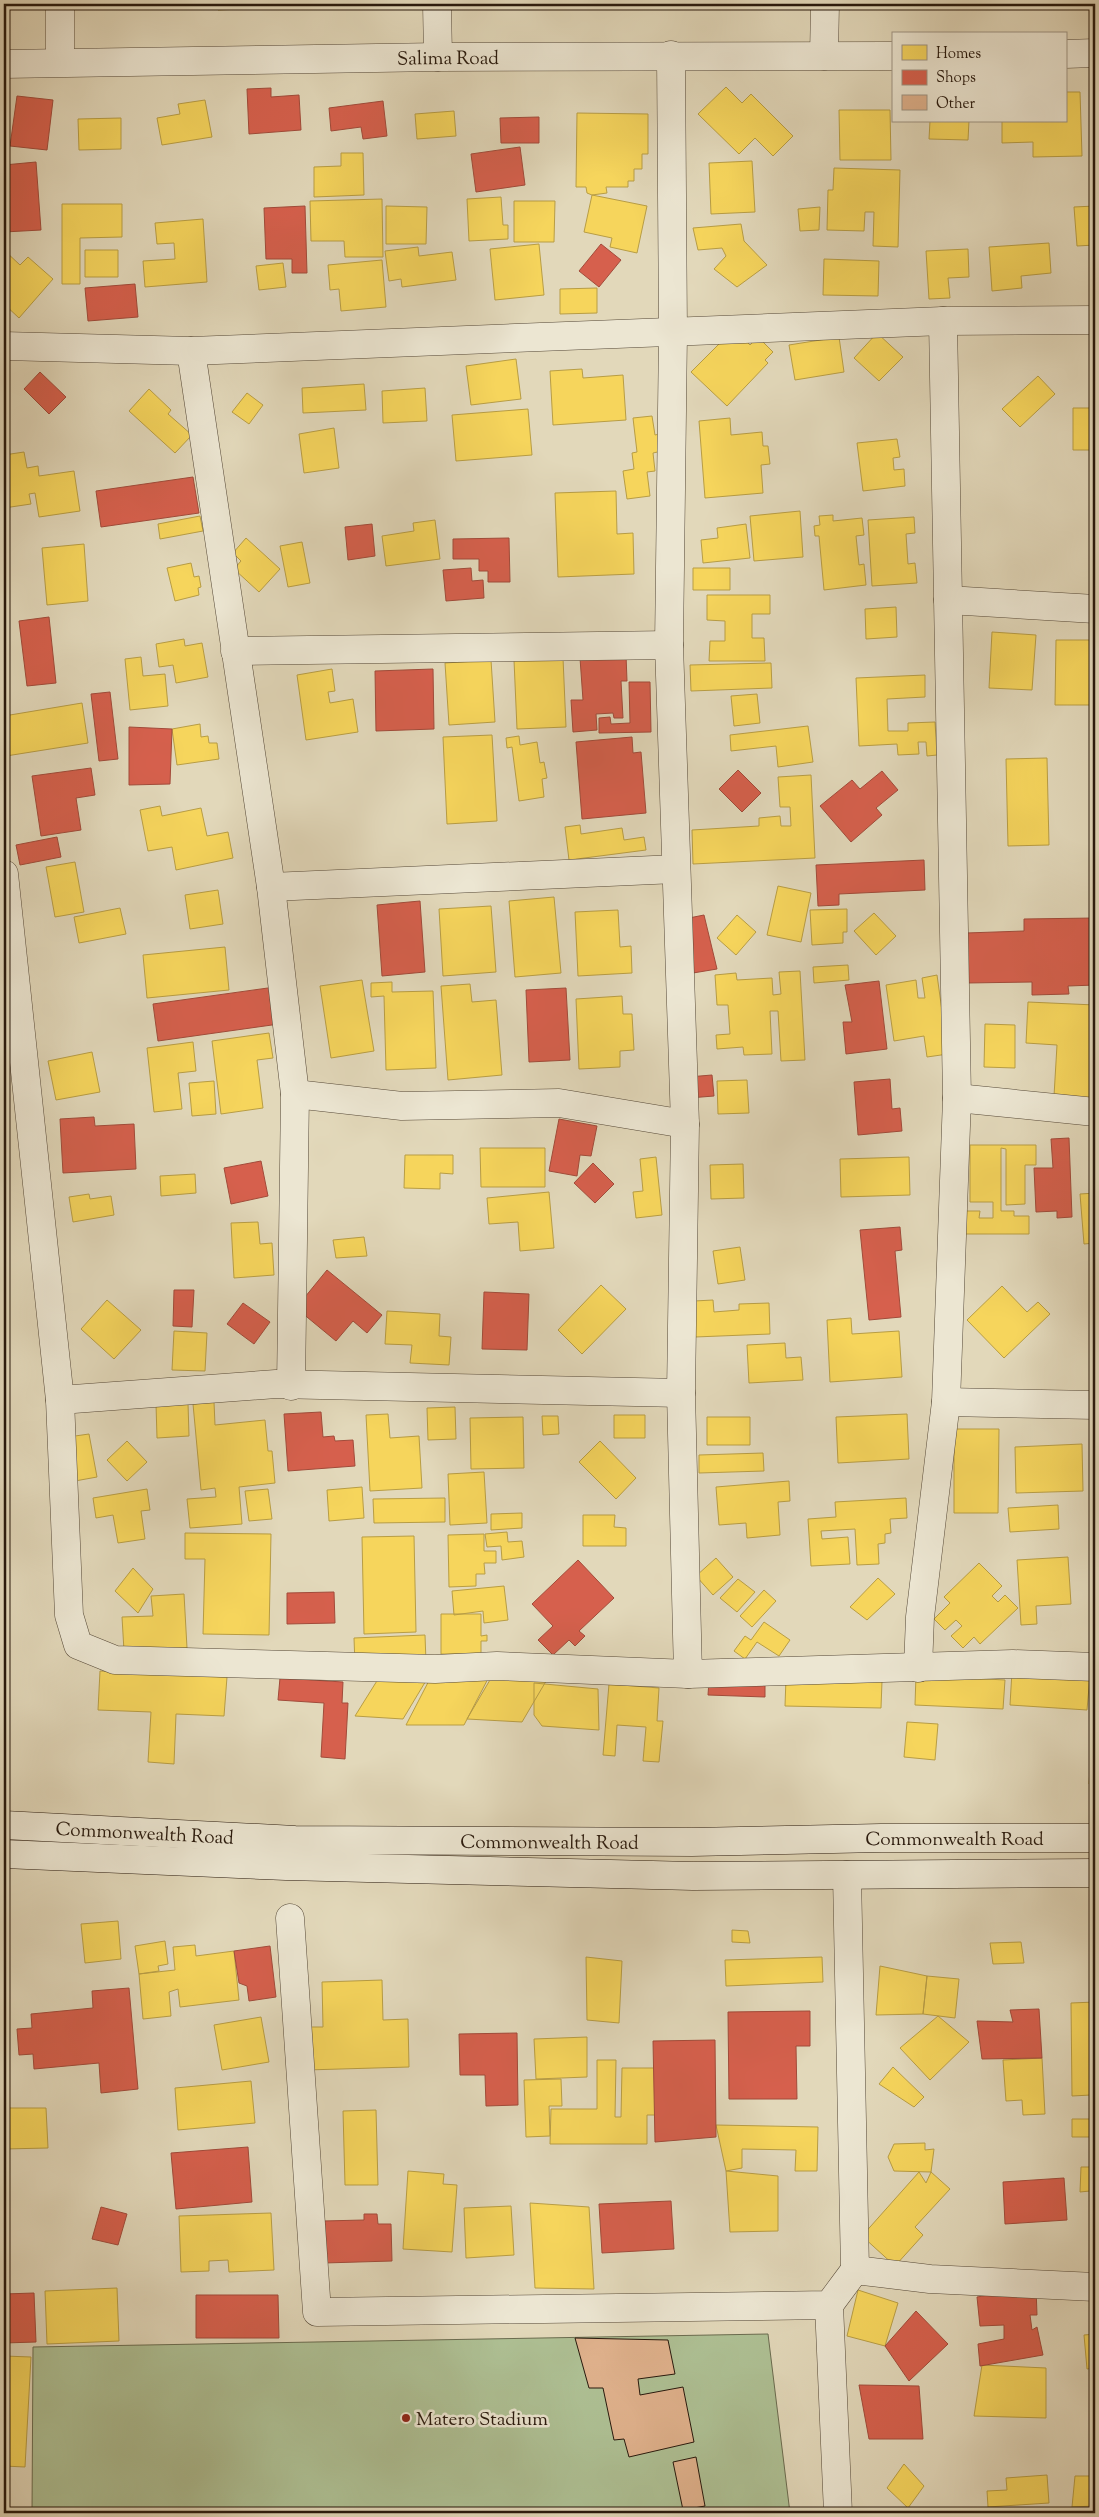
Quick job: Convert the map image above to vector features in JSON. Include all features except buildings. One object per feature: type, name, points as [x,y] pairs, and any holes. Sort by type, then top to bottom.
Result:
[{"type":"street","points":[[60,4],[60,62]]},
{"type":"street","points":[[437,4],[438,57]]},
{"type":"street","points":[[824,56],[825,4]]},
{"type":"street","points":[[1066,54],[1095,53]]},
{"type":"street","points":[[672,55],[673,333],[669,645],[685,1124],[681,1393],[688,1674]]},
{"type":"street","name":"Salima Road","points":[[4,64],[438,57],[892,56]]},
{"type":"street","points":[[4,346],[191,351],[943,321],[1095,320]]},
{"type":"street","points":[[918,1668],[920,1617],[946,1402],[957,1098],[943,321]]},
{"type":"street","points":[[191,351],[271,887],[295,1094],[291,1386]]},
{"type":"street","points":[[948,600],[1095,609]]},
{"type":"street","points":[[235,650],[669,645]]},
{"type":"street","points":[[271,887],[676,869]]},
{"type":"street","points":[[4,874],[60,1400],[69,1615],[78,1644],[115,1660],[434,1669],[497,1666],[688,1674],[1013,1664],[1095,1667]]},
{"type":"street","points":[[295,1094],[402,1106],[559,1103],[685,1124]]},
{"type":"street","points":[[957,1098],[1095,1112]]},
{"type":"street","points":[[60,1400],[276,1384],[291,1386],[374,1385],[493,1390],[681,1393]]},
{"type":"street","points":[[946,1402],[1095,1405]]},
{"type":"street","name":"Commonwealth Road","points":[[4,1825],[295,1840],[692,1842],[872,1838],[1095,1838]]},
{"type":"street","name":"Commonwealth Road","points":[[4,1854],[286,1866],[693,1876],[1095,1873]]},
{"type":"street","points":[[838,2513],[828,2305],[855,2270],[847,1876]]},
{"type":"street","points":[[290,1918],[317,2312],[828,2305]]},
{"type":"street","points":[[855,2270],[930,2279],[1095,2287]]},
{"type":"green space","name":"Matero Stadium","points":[[768,2334],[790,2513],[32,2513],[33,2347]]},
{"type":"place","name":"Matero Stadium","points":[[406,2418]]}]
